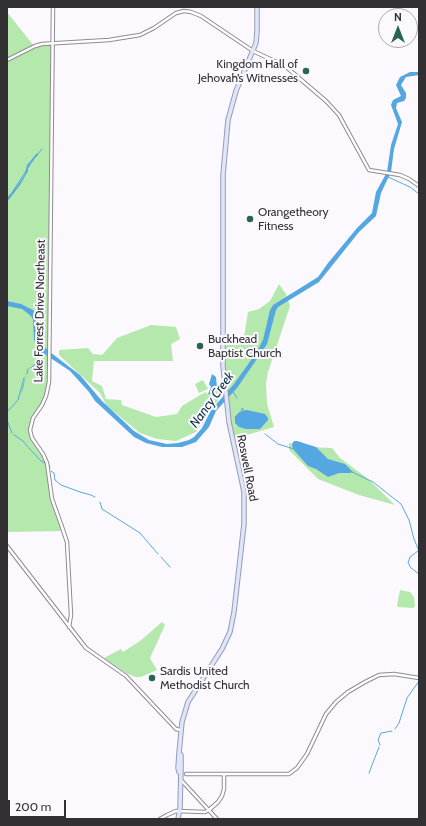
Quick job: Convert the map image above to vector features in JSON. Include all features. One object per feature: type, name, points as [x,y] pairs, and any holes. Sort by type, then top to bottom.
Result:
[{"type":"main road","name":"Roswell Road","points":[[178,819],[180,730],[183,716],[188,702],[222,649],[230,630],[234,613],[244,524],[245,508],[242,484],[226,402],[222,352],[224,175],[228,121],[236,91],[253,51],[257,37],[258,7]]},
{"type":"street","name":"Lake Forrest Drive Northeast","points":[[53,7],[48,390],[44,401],[32,421],[30,433],[47,462],[52,499],[67,542],[71,615],[69,627]]},
{"type":"street","points":[[7,60],[35,46],[109,40],[140,35],[154,28],[176,13],[186,11],[201,16],[253,51],[285,66],[335,109],[369,170],[398,174],[419,186]]},
{"type":"street","points":[[7,546],[86,648],[126,676],[176,729],[180,730]]},
{"type":"street","points":[[186,774],[283,775],[291,772],[297,768],[307,754],[326,714],[336,702],[345,695],[364,682],[380,675],[394,674],[419,678]]},
{"type":"street","points":[[160,819],[170,813],[179,811],[205,812],[209,810],[222,796],[224,774]]},
{"type":"street","points":[[180,778],[217,819]]},
{"type":"green space","points":[[7,12],[34,46],[52,42],[48,382],[47,397],[30,425],[30,436],[44,456],[47,466],[50,497],[64,531],[7,532]]},
{"type":"green space","points":[[279,284],[286,294],[290,306],[268,372],[266,383],[267,404],[274,427],[233,439],[226,391],[223,340],[244,337],[248,312],[259,309],[270,301]]},
{"type":"green space","points":[[151,325],[176,327],[180,339],[171,344],[173,361],[94,361],[92,381],[102,386],[106,399],[121,400],[122,405],[156,417],[177,414],[182,406],[206,392],[207,394],[213,394],[217,388],[221,396],[196,432],[176,441],[157,439],[140,433],[107,406],[100,393],[59,355],[59,350],[88,348],[93,354],[102,355],[117,338]]},
{"type":"green space","points":[[203,380],[208,389],[199,393],[195,384]]},
{"type":"green space","points":[[289,443],[311,447],[332,448],[340,458],[367,478],[395,505],[359,495],[318,479],[289,450]]},
{"type":"green space","points":[[400,590],[410,592],[414,597],[415,606],[413,608],[398,607],[397,605]]},
{"type":"green space","points":[[162,622],[165,625],[150,658],[157,670],[141,677],[135,677],[126,673],[104,658],[121,649],[123,652],[140,641]]},
{"type":"water","points":[[410,72],[419,72],[419,75],[406,77],[401,85],[406,93],[406,98],[404,101],[397,103],[396,108],[402,122],[394,149],[391,172],[381,193],[376,216],[359,232],[319,282],[278,307],[267,344],[237,388],[216,411],[209,427],[196,442],[182,447],[162,447],[146,443],[134,437],[95,401],[70,371],[43,353],[34,366],[27,369],[33,366],[42,353],[34,340],[33,320],[31,316],[22,309],[7,306],[7,301],[21,304],[33,310],[38,317],[39,338],[41,344],[80,375],[102,401],[134,431],[149,440],[167,444],[178,443],[194,437],[202,428],[211,410],[234,384],[256,353],[263,340],[270,310],[273,305],[318,277],[357,228],[372,213],[376,192],[387,172],[391,145],[398,124],[391,105],[393,100],[401,96],[396,85],[400,77]]},
{"type":"water","points":[[37,153],[38,155],[28,167],[28,171],[20,185],[7,202],[7,198],[25,174],[27,165]]},
{"type":"water","points":[[212,374],[216,377],[217,388],[212,394],[208,394],[211,387],[209,384]]},
{"type":"water","points":[[247,410],[265,414],[268,420],[260,429],[246,429],[239,427],[235,423],[235,417],[242,411]]},
{"type":"water","points":[[294,441],[316,447],[328,459],[345,464],[353,472],[339,473],[328,477],[316,469],[308,466],[293,449],[292,444]]},
{"type":"waterway","points":[[37,155],[42,149]]},
{"type":"waterway","points":[[28,168],[34,159]]},
{"type":"waterway","points":[[13,191],[26,171]]},
{"type":"waterway","points":[[388,177],[410,187],[419,194]]},
{"type":"waterway","points":[[31,368],[35,365],[43,351]]},
{"type":"waterway","points":[[27,374],[28,369]]},
{"type":"waterway","points":[[7,412],[18,400],[24,378]]},
{"type":"waterway","name":"Nancy Creek","points":[[233,392],[237,398]]},
{"type":"waterway","points":[[235,417],[242,410],[242,408],[245,411]]},
{"type":"waterway","points":[[7,420],[12,433]]},
{"type":"waterway","points":[[265,434],[278,444],[294,449]]},
{"type":"waterway","points":[[14,435],[23,441],[28,447]]},
{"type":"waterway","points":[[29,448],[41,461],[45,463]]},
{"type":"waterway","points":[[51,471],[54,473],[55,480],[61,485],[95,497]]},
{"type":"waterway","points":[[352,472],[373,482],[401,504],[409,520],[419,551]]},
{"type":"waterway","points":[[100,502],[102,509],[140,533],[158,554]]},
{"type":"waterway","points":[[418,551],[410,557],[408,563],[411,568],[419,574]]},
{"type":"waterway","points":[[161,557],[170,567]]},
{"type":"waterway","points":[[395,729],[399,723],[407,698],[419,681]]},
{"type":"waterway","points":[[380,745],[378,740],[381,733],[392,731]]},
{"type":"waterway","points":[[369,773],[379,747]]},
{"type":"place","name":"Kingdom Hall of Jehovah’s Witnesses","points":[[306,71]]},
{"type":"place","name":"Orangetheory Fitness","points":[[250,219]]},
{"type":"place","name":"Buckhead Baptist Church","points":[[200,346]]},
{"type":"place","name":"Sardis United Methodist Church","points":[[152,678]]}]
